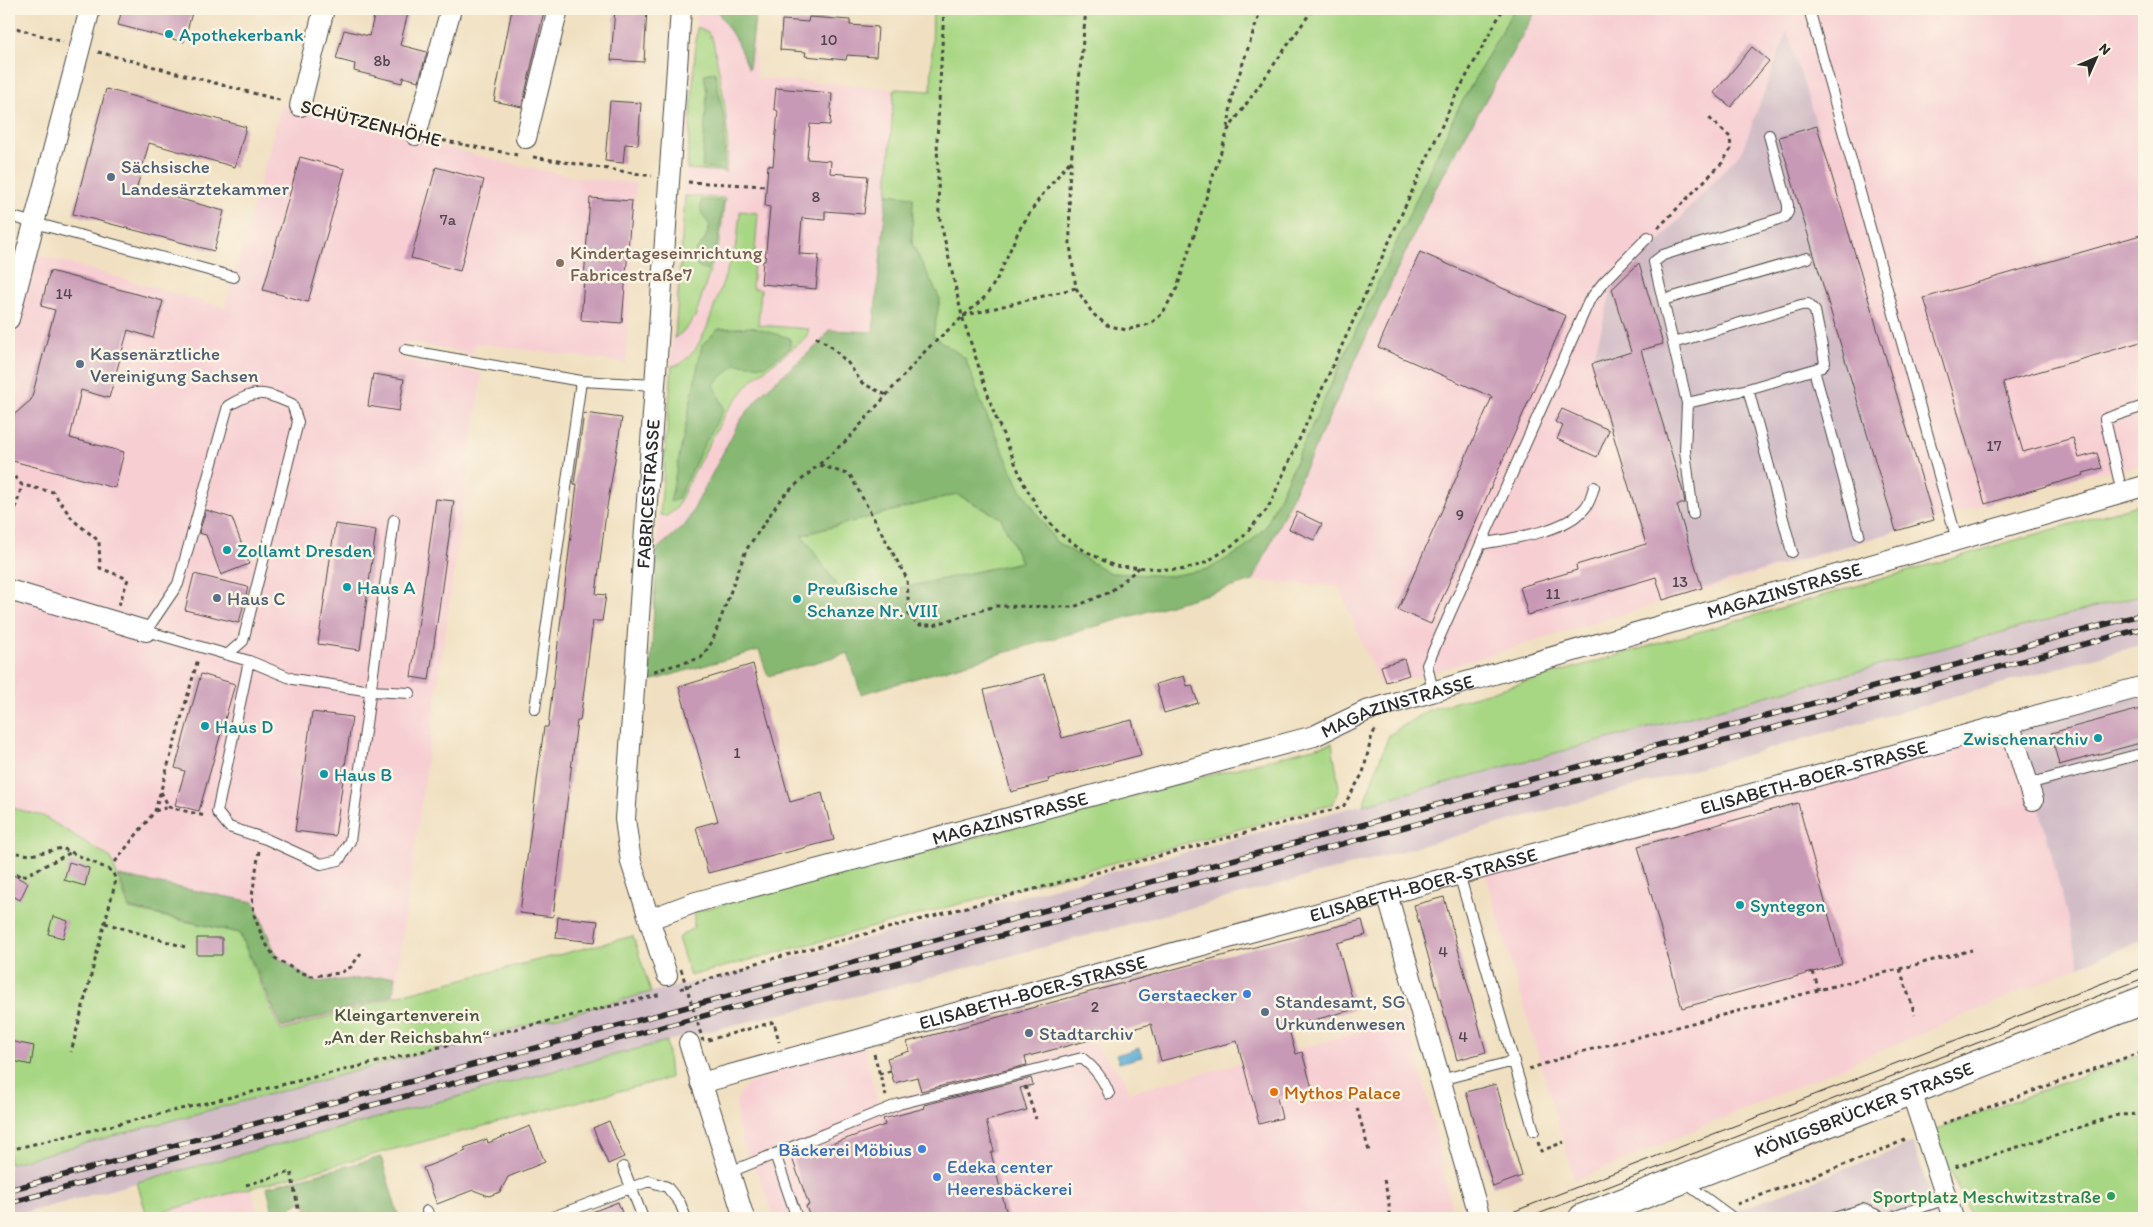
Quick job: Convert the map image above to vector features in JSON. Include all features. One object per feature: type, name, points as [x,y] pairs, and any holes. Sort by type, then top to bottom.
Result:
[{"type":"main road","name":"KÖNIGSBRÜCKER STRASSE","points":[[1583,1218],[2144,1000]]},
{"type":"street","points":[[9,319],[90,9]]},
{"type":"street","points":[[300,106],[324,9]]},
{"type":"street","points":[[416,135],[451,9]]},
{"type":"street","points":[[525,150],[558,9]]},
{"type":"street","name":"FABRICESTRASSE","points":[[673,982],[631,862],[625,819],[680,9]]},
{"type":"street","name":"MAGAZINSTRASSE","points":[[650,919],[705,899],[1314,736],[1366,710],[2144,486]]},
{"type":"street","points":[[9,590],[146,631]]},
{"type":"street","name":"ELISABETH-BOER-STRASSE","points":[[701,1083],[2144,686]]},
{"type":"street","points":[[2009,722],[2030,792]]},
{"type":"street","points":[[1387,894],[1480,1218]]},
{"type":"street","points":[[696,1042],[701,1083],[744,1218]]},
{"type":"street","points":[[1911,1091],[1953,1218]]},
{"type":"lane","points":[[1809,9],[1957,540]]},
{"type":"lane","points":[[1693,514],[1685,451],[1687,403],[1654,262],[1663,254],[1785,216],[1788,212],[1788,205],[1769,135]]},
{"type":"lane","points":[[9,216],[234,277]]},
{"type":"lane","points":[[1433,691],[1427,665],[1589,301],[1603,283],[1648,237]]},
{"type":"lane","points":[[1663,300],[1807,258]]},
{"type":"lane","points":[[1673,343],[1808,304],[1816,311],[1825,362],[1822,367],[1748,389],[1687,403]]},
{"type":"lane","points":[[405,350],[581,381],[655,385]]},
{"type":"lane","points":[[1814,370],[1858,534]]},
{"type":"lane","points":[[535,709],[581,381]]},
{"type":"lane","points":[[1748,389],[1792,552]]},
{"type":"lane","points":[[228,654],[243,641],[298,422],[292,404],[269,394],[248,394],[228,406],[178,584],[146,631],[228,654],[293,679],[371,691],[410,693]]},
{"type":"lane","points":[[2122,492],[2105,419],[2144,406]]},
{"type":"lane","points":[[1481,544],[1545,530],[1573,518],[1586,507],[1594,487]]},
{"type":"lane","points":[[249,661],[217,812],[229,828],[264,838],[321,864],[339,860],[350,842],[394,520]]},
{"type":"lane","points":[[2030,792],[2144,753]]},
{"type":"lane","points":[[1459,874],[1534,1131]]},
{"type":"lane","points":[[730,1172],[889,1108],[1082,1058],[1096,1070],[1105,1082],[1109,1094]]},
{"type":"lane","points":[[1440,1080],[1514,1061]]},
{"type":"lane","points":[[775,1154],[797,1218]]},
{"type":"lane","points":[[623,1167],[642,1218]]},
{"type":"lane","points":[[1681,1180],[1733,1218]]},
{"type":"lane","points":[[550,1218],[649,1181],[667,1187],[680,1203],[686,1218]]},
{"type":"lane","points":[[1890,1218],[1946,1199]]},
{"type":"lane","points":[[1834,1218],[1862,1209],[1884,1218]]},
{"type":"path","points":[[944,9],[937,140],[939,216],[962,316],[994,413],[1024,484],[1040,511],[1059,533],[1080,548],[1114,566],[1180,570],[1203,564],[1242,538],[1268,508],[1454,99],[1503,9]]},
{"type":"path","points":[[1086,9],[1069,183],[1070,245],[1076,288],[1093,314],[1107,325],[1126,330],[1150,324],[1162,314],[1177,288],[1228,130],[1232,96],[1261,9]]},
{"type":"path","points":[[1228,130],[1313,9]]},
{"type":"path","name":"SCHÜTZENHÖHE","points":[[9,26],[79,47],[416,135],[525,150],[668,179]]},
{"type":"path","points":[[1648,237],[1722,163],[1731,149],[1730,137],[1707,116]]},
{"type":"path","points":[[635,679],[662,668],[701,658],[712,642],[746,550],[782,497],[848,439],[926,349],[986,296],[997,279],[1019,230],[1039,199],[1072,158]]},
{"type":"path","points":[[698,183],[767,186]]},
{"type":"path","points":[[962,316],[1076,288]]},
{"type":"path","points":[[816,337],[829,345],[848,363],[862,383],[886,395]]},
{"type":"path","points":[[820,465],[850,475],[907,579],[909,616],[919,625],[934,625],[995,606],[1074,607],[1110,592],[1140,568]]},
{"type":"path","points":[[9,471],[22,485],[54,492],[73,520],[99,541],[100,568],[128,579],[113,621]]},
{"type":"path","points":[[9,532],[22,485]]},
{"type":"path","points":[[115,862],[155,811],[202,647]]},
{"type":"path","points":[[9,1150],[673,982],[749,965],[1343,807],[1363,773],[1372,735],[1390,703]]},
{"type":"path","points":[[160,792],[169,807]]},
{"type":"path","points":[[155,811],[169,807],[206,816],[217,812]]},
{"type":"path","points":[[264,838],[252,896],[254,915],[263,939],[275,958],[297,971],[311,976],[340,973],[351,966],[363,950]]},
{"type":"path","points":[[9,852],[31,855],[62,848],[112,871],[116,880],[72,1052]]},
{"type":"path","points":[[9,870],[22,877],[72,852]]},
{"type":"path","points":[[105,923],[185,947]]},
{"type":"path","points":[[1542,1065],[1577,1053],[1972,950]]},
{"type":"path","points":[[1900,969],[1915,1015]]},
{"type":"path","points":[[1813,972],[1819,990]]},
{"type":"path","points":[[673,982],[696,1042],[774,1022],[784,1060]]},
{"type":"path","points":[[869,1036],[889,1108]]},
{"type":"path","points":[[1721,1210],[1879,1152],[1924,1130],[2144,1051]]},
{"type":"path","points":[[880,1074],[891,1071]]},
{"type":"path","points":[[1021,1073],[1036,1119]]},
{"type":"path","points":[[1357,1108],[1369,1151]]},
{"type":"path","points":[[1937,1173],[2118,1116],[2144,1114]]},
{"type":"path","points":[[1534,1131],[1541,1151],[1564,1142]]},
{"type":"path","points":[[246,1185],[291,1172],[300,1218]]},
{"type":"path","points":[[1384,1180],[1389,1200],[1389,1218]]},
{"type":"shaded area","points":[[697,9],[719,9],[754,36],[757,78],[894,89],[887,194],[873,332],[829,330],[820,343],[763,392],[739,422],[686,524],[657,549]]},
{"type":"shaded area","points":[[1537,9],[2144,9],[2144,465],[2084,475],[2035,490],[2036,495],[2025,499],[2023,493],[1436,671],[1380,686],[1339,586],[1253,581],[1433,193]]},
{"type":"shaded area","points":[[1787,31],[1934,520],[1663,600],[1592,364],[1612,289],[1639,263],[1742,151]]},
{"type":"shaded area","points":[[281,106],[504,162],[576,177],[636,183],[626,363],[475,343],[473,354],[406,342],[404,360],[482,373],[399,960],[396,996],[281,1031],[239,933],[129,909],[111,858],[43,816],[9,807],[9,246],[225,308]]},
{"type":"shaded area","points":[[2144,594],[2144,644],[1381,857],[894,987],[667,1041],[9,1217],[9,1164],[651,992],[755,968]]},
{"type":"shaded area","points":[[2144,684],[2144,939],[2080,966],[2017,720]]},
{"type":"shaded area","points":[[2017,720],[2080,966],[1575,1181],[1483,867]]},
{"type":"shaded area","points":[[1406,1020],[1427,1094],[1450,1203],[1450,1209],[1429,1218],[774,1218],[761,1180],[746,1152],[737,1123],[736,1100],[746,1085],[777,1070],[863,1044],[878,1103],[1092,1042],[1124,1077],[1130,1092]]},
{"type":"shaded area","points":[[1913,1143],[1938,1218],[1714,1218],[1749,1206]]},
{"type":"shaded area","points":[[251,1188],[259,1218],[147,1218],[147,1216]]},
{"type":"green space","points":[[716,9],[756,9],[749,69],[736,40]]},
{"type":"green space","points":[[933,9],[1514,9],[1457,111],[1266,526],[1244,549],[1209,569],[1171,576],[1110,573],[1056,542],[1020,488],[985,412],[965,358],[932,336],[940,299],[912,244],[913,198],[887,194],[894,89],[931,91]]},
{"type":"green space","points":[[1514,9],[1537,9],[1433,193],[1253,581],[861,694],[848,653],[768,676],[759,650],[650,681],[657,549],[686,524],[739,422],[763,392],[820,343],[829,330],[873,332],[887,194],[913,197],[912,244],[940,299],[933,336],[965,358],[985,412],[1020,488],[1056,542],[1110,573],[1171,576],[1209,569],[1244,549],[1266,526],[1457,111]],"holes":[[[956,494],[1001,518],[1021,562],[847,600],[802,535]]]},
{"type":"green space","points":[[697,27],[708,32],[713,41],[726,122],[726,172],[687,169]]},
{"type":"green space","points":[[715,72],[725,124],[724,170],[702,167],[707,93],[704,74]]},
{"type":"green space","points":[[685,196],[725,198],[720,240],[695,317],[686,329],[675,338]]},
{"type":"green space","points":[[701,200],[723,201],[718,240],[707,271],[697,266],[695,252],[704,241],[710,226],[701,212]]},
{"type":"green space","points":[[740,211],[758,213],[752,288],[761,290],[758,325],[809,329],[806,338],[753,379],[739,396],[725,414],[676,509],[667,516],[660,515],[672,366],[681,364],[695,350],[706,330],[737,242]]},
{"type":"green space","points":[[751,327],[790,338],[790,348],[765,366],[736,364],[714,384],[724,409],[678,499],[670,502],[702,345],[718,329]]},
{"type":"green space","points":[[956,494],[1001,518],[1021,562],[847,600],[802,535]]},
{"type":"green space","points":[[2144,503],[2144,594],[1363,805],[1389,735],[1428,710]]},
{"type":"green space","points":[[1332,743],[1339,788],[1333,804],[690,976],[678,938],[694,927],[694,912]]},
{"type":"green space","name":"Kleingartenverein „An der Reichsbahn“","points":[[9,807],[43,816],[111,858],[129,909],[239,933],[281,1031],[396,996],[633,936],[651,992],[9,1164]]},
{"type":"green space","points":[[119,876],[254,902],[277,957],[315,982],[395,976],[393,995],[282,1028],[240,933],[130,908]]},
{"type":"green space","points":[[667,1041],[670,1078],[387,1151],[147,1216],[137,1182]]},
{"type":"green space","points":[[2144,1053],[2144,1218],[1972,1218],[1932,1131]]},
{"type":"green space","points":[[381,1157],[399,1218],[310,1218],[305,1200],[274,1216],[267,1187]]},
{"type":"water","points":[[1139,1048],[1142,1057],[1119,1063],[1116,1055]]},
{"type":"building","name":"Apothekerbank","points":[[122,9],[193,9],[184,42],[118,25]]},
{"type":"building","points":[[376,9],[409,9],[400,45],[427,52],[419,81],[403,77],[402,83],[354,71],[355,64],[336,59],[344,30],[369,36]]},
{"type":"building","points":[[512,9],[544,11],[522,107],[494,101]]},
{"type":"building","points":[[615,9],[647,9],[644,62],[611,60]]},
{"type":"building","points":[[809,17],[850,20],[850,25],[878,27],[876,57],[847,55],[846,60],[805,56],[806,52],[780,50],[782,20],[808,22]]},
{"type":"building","points":[[1752,47],[1769,61],[1731,107],[1714,93]]},
{"type":"building","points":[[776,88],[832,93],[830,125],[810,124],[807,159],[831,161],[830,173],[868,176],[864,214],[825,211],[825,220],[802,218],[799,254],[819,255],[816,289],[761,284],[770,207],[765,206],[768,165],[773,166],[778,111],[774,109]]},
{"type":"building","name":"Sächsische Landesärztekammer","points":[[106,89],[246,127],[235,167],[149,143],[137,187],[224,211],[214,251],[73,214]]},
{"type":"building","points":[[610,101],[641,103],[638,145],[625,144],[623,163],[605,161]]},
{"type":"building","points":[[1817,126],[1934,520],[1896,531],[1779,137]]},
{"type":"building","points":[[300,157],[345,169],[308,302],[263,290]]},
{"type":"building","points":[[436,167],[484,180],[460,271],[411,258]]},
{"type":"building","points":[[590,198],[632,201],[622,323],[581,320]]},
{"type":"building","points":[[2144,234],[2144,341],[2003,382],[2023,452],[2073,438],[2079,458],[2097,453],[2102,468],[1985,504],[1924,298]]},
{"type":"building","points":[[1420,252],[1566,316],[1431,624],[1398,610],[1492,397],[1378,347]]},
{"type":"building","points":[[1639,263],[1663,344],[1641,350],[1683,492],[1685,503],[1677,505],[1702,588],[1663,600],[1656,577],[1528,615],[1520,587],[1577,570],[1576,565],[1646,544],[1592,364],[1631,352],[1612,289]]},
{"type":"building","name":"Kassenärztliche Vereinigung Sachsen","points":[[50,271],[163,301],[153,338],[128,330],[109,398],[81,390],[70,438],[124,452],[115,488],[9,460],[9,419],[31,400],[55,310],[41,306]]},
{"type":"building","points":[[373,374],[404,379],[399,411],[368,406]]},
{"type":"building","points":[[1562,409],[1609,430],[1597,457],[1557,439],[1563,426],[1555,422]]},
{"type":"building","points":[[584,413],[622,418],[606,513],[596,594],[606,595],[602,621],[593,621],[580,721],[577,721],[553,917],[520,913],[544,727],[548,727],[577,484],[574,484]]},
{"type":"building","points":[[436,499],[454,501],[429,680],[411,677]]},
{"type":"building","name":"Zollamt Dresden","points":[[206,510],[232,518],[249,564],[221,575],[206,535],[199,533]]},
{"type":"building","points":[[1297,512],[1322,524],[1314,540],[1289,529]]},
{"type":"building","name":"Haus A","points":[[335,524],[376,530],[360,650],[318,644]]},
{"type":"building","name":"Haus C","points":[[194,574],[248,587],[239,623],[185,610]]},
{"type":"building","points":[[1404,659],[1409,675],[1386,682],[1381,666]]},
{"type":"building","points":[[753,664],[790,802],[822,793],[834,840],[708,873],[696,827],[718,821],[679,687]]},
{"type":"building","name":"Haus D","points":[[201,674],[235,684],[199,811],[175,805],[185,771],[175,768]]},
{"type":"building","points":[[1044,674],[1062,738],[1132,720],[1141,755],[1048,779],[1049,782],[1011,792],[984,690]]},
{"type":"building","points":[[1184,676],[1187,686],[1192,685],[1198,703],[1164,713],[1156,684]]},
{"type":"building","name":"Zwischenarchiv","points":[[2144,708],[2144,742],[2059,765],[2051,733]]},
{"type":"building","name":"Haus B","points":[[312,712],[352,717],[335,836],[295,831]]},
{"type":"building","name":"Syntegon","points":[[1798,803],[1842,964],[1682,1008],[1638,846]]},
{"type":"building","points":[[69,862],[89,868],[85,886],[64,880]]},
{"type":"building","points":[[9,873],[28,883],[20,900],[9,894]]},
{"type":"building","points":[[1444,897],[1486,1052],[1457,1060],[1414,905]]},
{"type":"building","points":[[53,916],[68,921],[63,938],[48,934]]},
{"type":"building","points":[[558,917],[598,921],[595,942],[556,938]]},
{"type":"building","points":[[1362,920],[1366,935],[1337,943],[1355,1009],[1288,1027],[1296,1054],[1302,1052],[1312,1088],[1277,1098],[1282,1118],[1259,1124],[1237,1041],[1161,1061],[1151,1024],[1025,1057],[1027,1065],[921,1091],[917,1077],[894,1083],[887,1058],[910,1051],[907,1042],[1266,944]]},
{"type":"building","points":[[197,938],[222,938],[222,955],[197,955]]},
{"type":"building","points":[[9,1041],[34,1046],[31,1065],[9,1060]]},
{"type":"building","points":[[1031,1078],[1033,1085],[1020,1088],[1027,1110],[986,1121],[994,1151],[991,1153],[1008,1218],[810,1218],[806,1206],[809,1205],[792,1158],[885,1125],[883,1119],[925,1108],[924,1105]]},
{"type":"building","points":[[1496,1084],[1522,1176],[1493,1187],[1466,1092]]},
{"type":"building","points":[[609,1121],[624,1157],[608,1164],[593,1128]]},
{"type":"building","points":[[530,1126],[545,1162],[508,1177],[500,1192],[489,1196],[473,1190],[437,1204],[423,1168],[466,1151],[464,1148],[487,1139],[488,1143]]},
{"type":"building","points":[[618,1202],[624,1218],[579,1218],[579,1217]]},
{"type":"tram line","points":[[1497,1218],[2144,967]]},
{"type":"tram line","points":[[1528,1218],[2144,978]]},
{"type":"railway","points":[[9,1190],[2144,614]]},
{"type":"railway","points":[[9,1203],[2144,628]]},
{"type":"place","name":"Apothekerbank","points":[[169,34]]},
{"type":"place","name":"Sächsische Landesärztekammer","points":[[111,177]]},
{"type":"place","name":"Kindertageseinrichtung Fabricestraße7","points":[[560,263]]},
{"type":"place","name":"Kassenärztliche Vereinigung Sachsen","points":[[80,364]]},
{"type":"place","name":"Zollamt Dresden","points":[[227,550]]},
{"type":"place","name":"Haus A","points":[[347,587]]},
{"type":"place","name":"Haus C","points":[[217,598]]},
{"type":"place","name":"Preußische Schanze Nr. VIII","points":[[797,599]]},
{"type":"place","name":"Haus D","points":[[205,726]]},
{"type":"place","name":"Zwischenarchiv","points":[[2098,738]]},
{"type":"place","name":"Haus B","points":[[324,774]]},
{"type":"place","name":"Syntegon","points":[[1740,905]]},
{"type":"place","name":"Gerstaecker","points":[[1247,994]]},
{"type":"place","name":"Standesamt, SG Urkundenwesen","points":[[1265,1012]]},
{"type":"place","name":"Stadtarchiv","points":[[1029,1033]]},
{"type":"place","name":"Mythos Palace","points":[[1274,1092]]},
{"type":"place","name":"Bäckerei Möbius","points":[[922,1149]]},
{"type":"place","name":"Edeka center Heeresbäckerei","points":[[937,1177]]},
{"type":"place","name":"Sportplatz Meschwitzstraße","points":[[2111,1196]]}]
